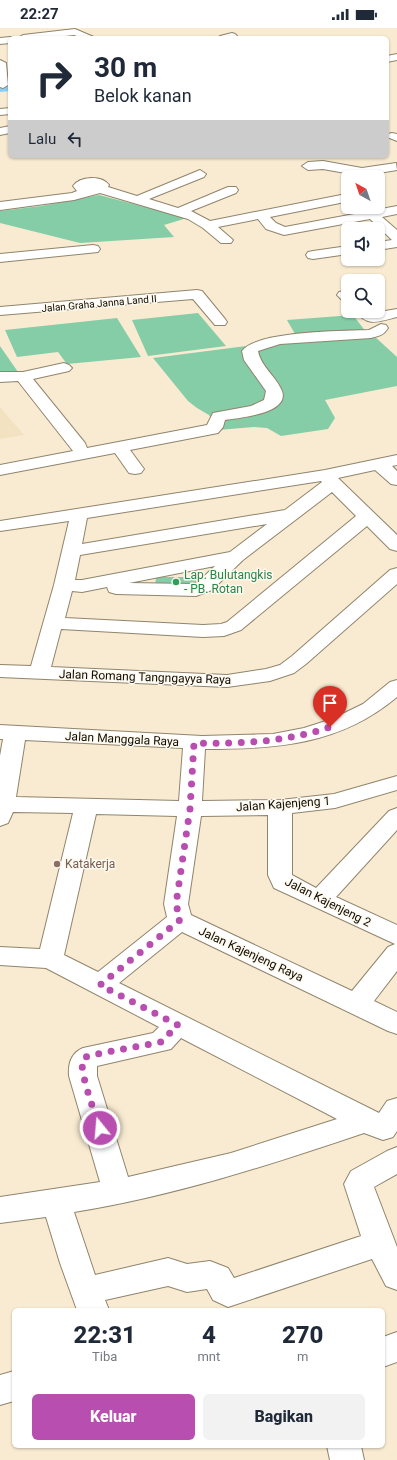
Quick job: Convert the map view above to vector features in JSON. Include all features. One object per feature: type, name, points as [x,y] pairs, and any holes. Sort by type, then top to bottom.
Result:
[{"type":"street","points":[[40,36],[75,32],[86,36]]},
{"type":"street","points":[[3,60],[5,88]]},
{"type":"street","points":[[379,159],[397,167]]},
{"type":"street","points":[[308,166],[323,165],[362,172],[397,167]]},
{"type":"street","points":[[137,200],[200,174]]},
{"type":"street","points":[[0,206],[74,196],[89,189]]},
{"type":"street","points":[[0,202],[89,189],[137,200],[193,216],[208,225],[226,240]]},
{"type":"street","points":[[179,212],[232,190]]},
{"type":"street","points":[[197,204],[243,197]]},
{"type":"street","points":[[208,225],[239,219],[264,218],[341,199]]},
{"type":"street","points":[[264,218],[271,226],[284,231],[397,210]]},
{"type":"street","points":[[373,215],[397,237]]},
{"type":"street","points":[[385,245],[397,243]]},
{"type":"street","points":[[0,258],[93,249]]},
{"type":"street","points":[[313,255],[341,251]]},
{"type":"street","points":[[192,280],[197,294],[220,322]]},
{"type":"street","name":"Jalan Graha Janna Land II","points":[[0,311],[197,294]]},
{"type":"street","points":[[385,315],[397,313]]},
{"type":"street","points":[[0,470],[212,429],[216,427],[216,418],[219,416],[252,411],[271,405],[275,396],[274,392],[252,360],[250,351],[256,346],[279,340],[371,334],[379,331],[381,328]]},
{"type":"street","points":[[0,377],[23,377],[64,368]]},
{"type":"street","points":[[23,377],[79,447]]},
{"type":"street","points":[[120,448],[135,469]]},
{"type":"street","points":[[0,526],[328,479],[397,460]]},
{"type":"street","points":[[379,464],[397,480]]},
{"type":"street","points":[[73,585],[196,590],[205,586],[236,556],[290,514],[328,479]]},
{"type":"street","points":[[328,479],[397,545]]},
{"type":"street","points":[[39,673],[52,624],[73,585],[72,551],[79,514]]},
{"type":"street","points":[[72,551],[290,514]]},
{"type":"street","points":[[52,624],[203,631],[229,629],[367,516]]},
{"type":"street","points":[[73,585],[236,556]]},
{"type":"street","name":"Jalan Romang Tangngayya Raya","points":[[0,671],[227,681],[270,675],[287,669],[299,660],[397,574]]},
{"type":"street","name":"Jalan Manggala Raya","points":[[7,732],[194,743],[261,742],[316,732],[330,727],[370,708],[397,686]]},
{"type":"street","points":[[2,811],[7,732]]},
{"type":"street","points":[[100,985],[180,920],[176,904],[190,809],[194,743]]},
{"type":"street","name":"Jalan Kajenjeng 1","points":[[2,811],[86,807],[190,809],[280,807],[335,801],[397,782]]},
{"type":"street","points":[[50,959],[86,807]]},
{"type":"street","name":"Jalan Kajenjeng 2","points":[[280,807],[281,878],[288,885],[397,936]]},
{"type":"street","points":[[319,900],[397,816]]},
{"type":"street","name":"Jalan Kajenjeng Raya","points":[[180,920],[397,1024]]},
{"type":"street","points":[[357,1004],[397,953]]},
{"type":"street","points":[[0,956],[50,959],[178,1025],[386,1124]]},
{"type":"street","points":[[118,1192],[83,1076],[83,1060],[88,1056],[161,1042],[178,1025]]},
{"type":"street","points":[[0,1210],[57,1204],[118,1192],[212,1170],[386,1124]]},
{"type":"street","points":[[397,1159],[361,1180],[359,1184],[360,1191],[379,1243],[397,1276]]},
{"type":"street","points":[[57,1204],[75,1263],[90,1300],[168,1272],[187,1278],[210,1275],[217,1278],[224,1290],[228,1293],[379,1243]]},
{"type":"street","points":[[385,1351],[397,1347]]},
{"type":"street","points":[[0,1390],[12,1387]]},
{"type":"street","points":[[345,1448],[348,1460]]},
{"type":"shaded area","points":[[0,407],[24,435],[0,439]]},
{"type":"green space","points":[[99,195],[187,218],[164,225],[174,237],[80,243],[0,223],[0,211],[41,206]]},
{"type":"green space","points":[[198,313],[226,346],[148,356],[132,320]]},
{"type":"green space","points":[[341,316],[341,318],[355,318],[366,332],[295,334],[287,320]]},
{"type":"green space","points":[[117,318],[141,357],[67,364],[58,352],[17,357],[5,330]]},
{"type":"green space","points":[[373,335],[397,357],[397,386],[325,400],[335,418],[328,429],[281,436],[267,428],[254,427],[218,430],[209,415],[188,401],[153,358],[286,341]]},
{"type":"green space","points":[[0,346],[18,372],[0,374]]},
{"type":"green space","name":"Lap. Bulutangkis - PB. Rotan","points":[[156,577],[198,577],[197,587],[155,587]]},
{"type":"waterway","points":[[0,89],[8,88]]},
{"type":"place","name":"Lap. Bulutangkis - PB. Rotan","points":[[176,582]]},
{"type":"place","name":"Katakerja","points":[[57,864]]},
{"type":"route","points":[[100,1128],[83,1076],[83,1060],[88,1056],[161,1042],[178,1025],[100,985],[180,920],[177,913],[176,904],[190,809],[194,743],[224,744],[261,742],[302,736],[330,727]]}]
